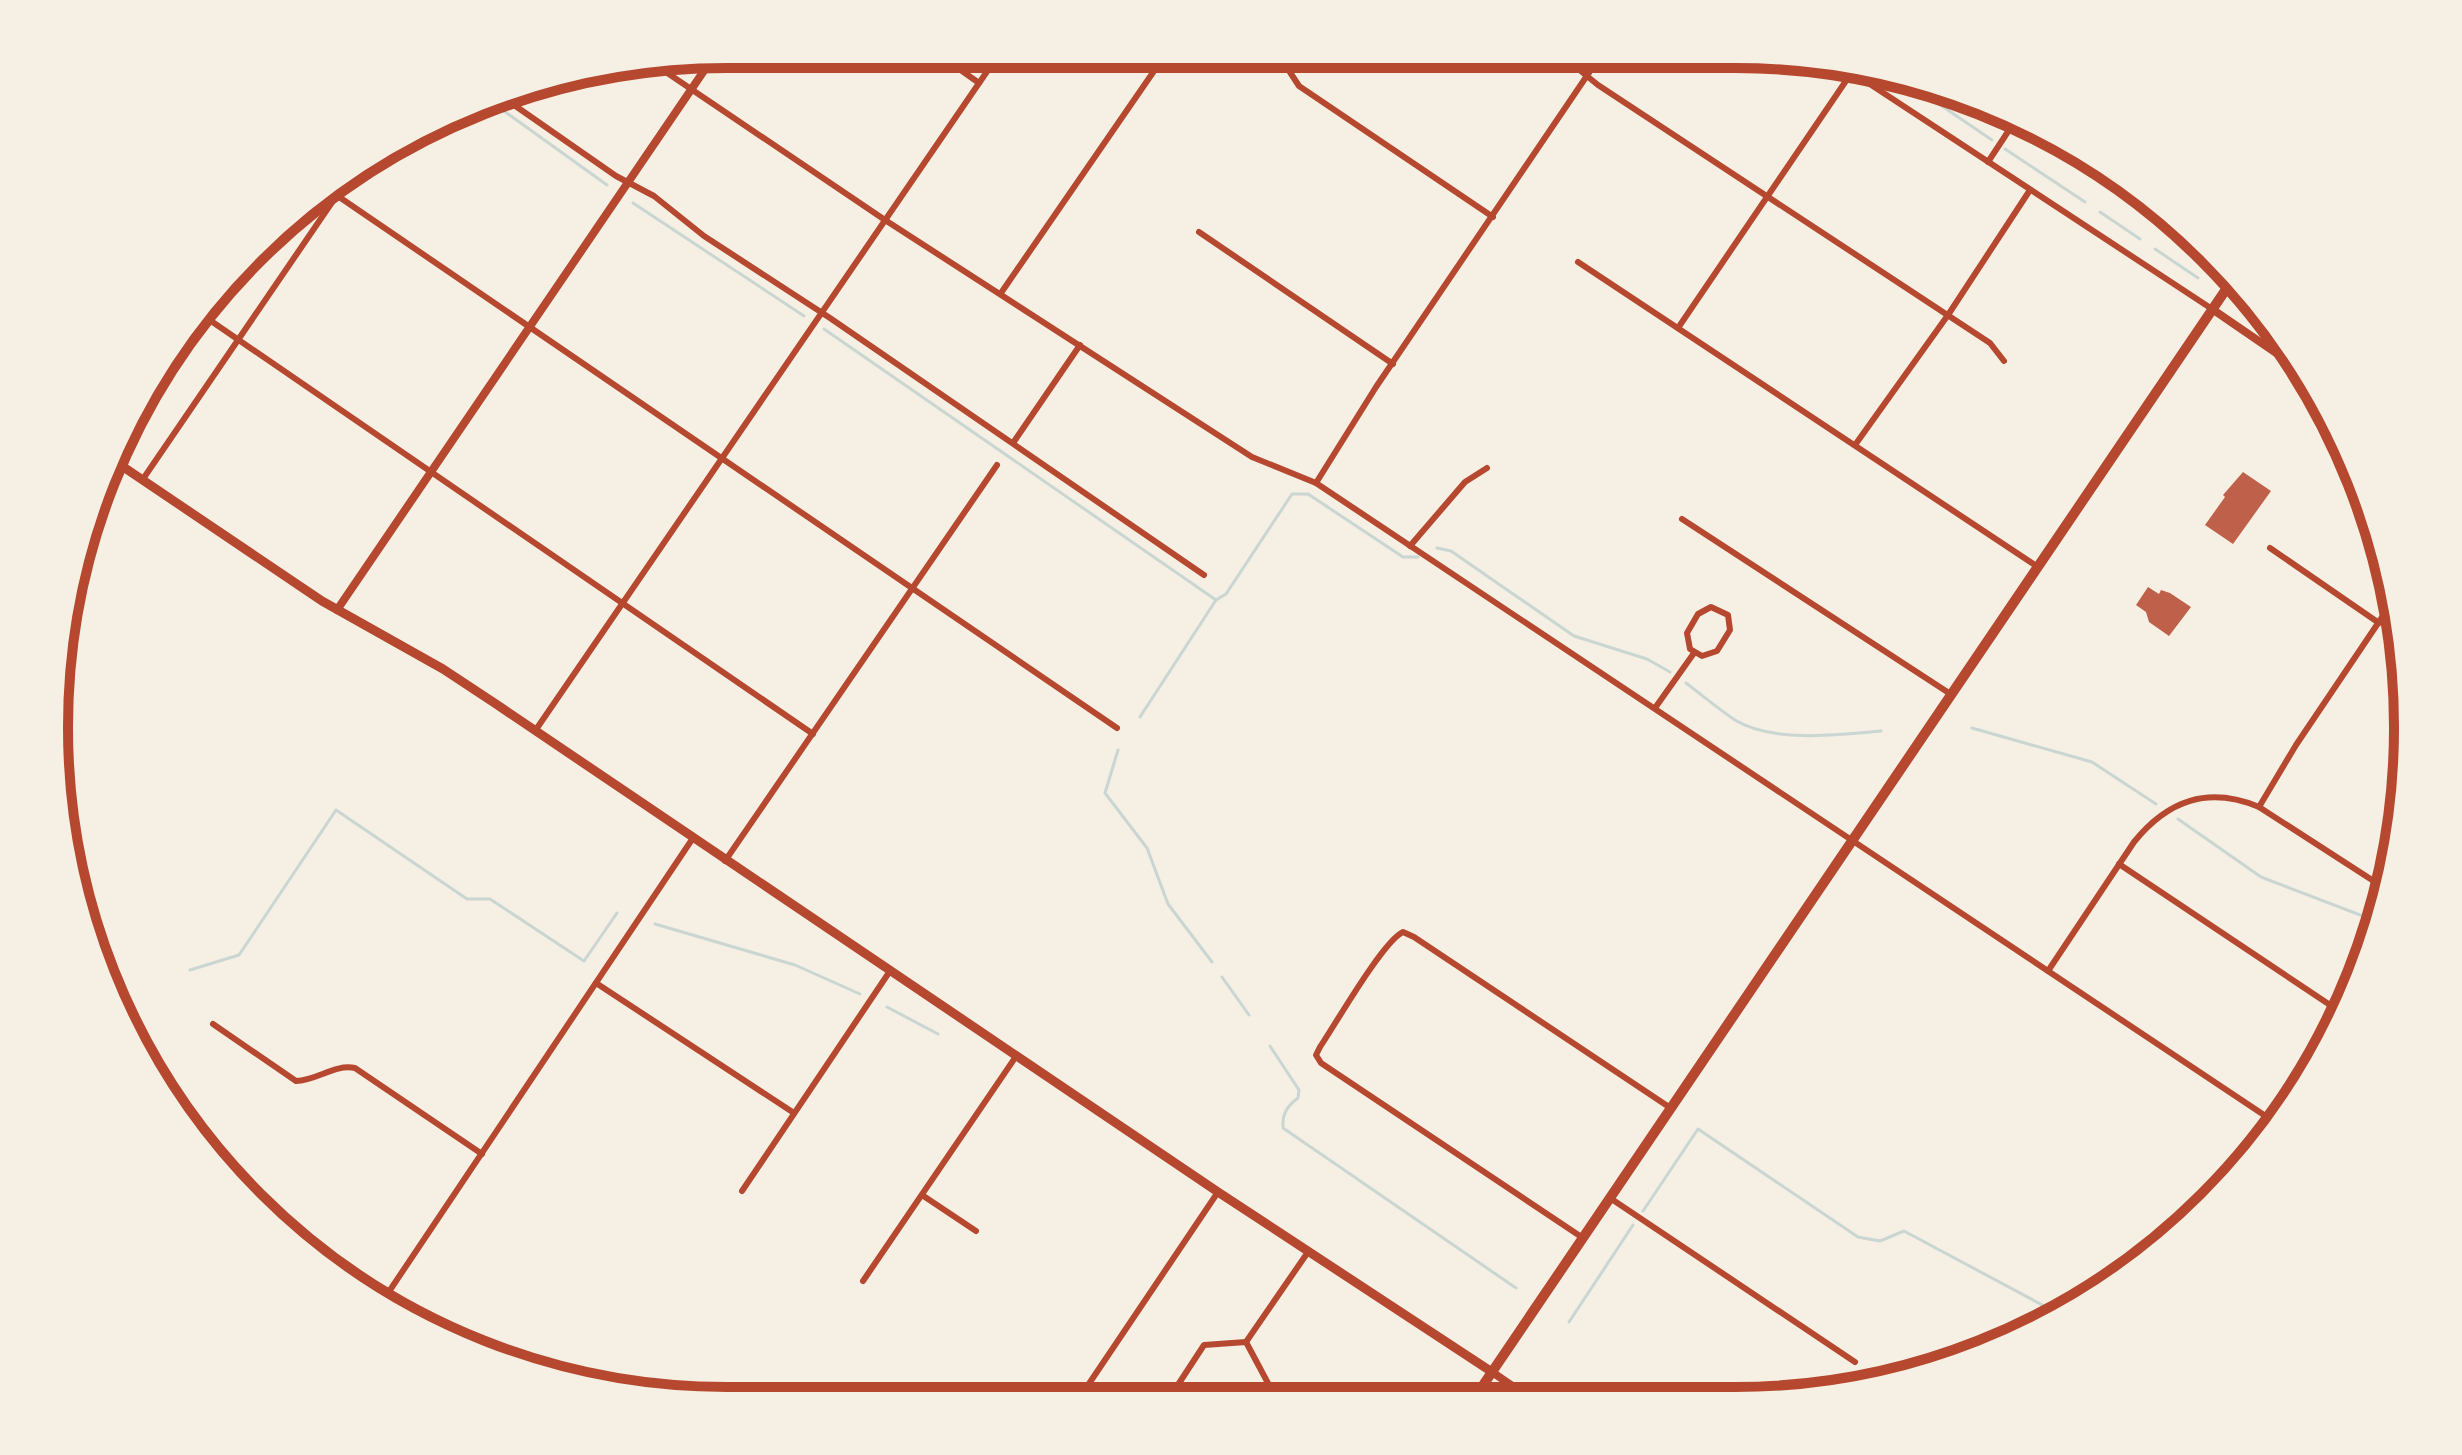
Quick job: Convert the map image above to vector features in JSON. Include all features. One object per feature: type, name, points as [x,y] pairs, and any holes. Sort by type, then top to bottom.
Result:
[{"type":"highway","points":[[1482,1387],[2226,289]]},
{"type":"main road","points":[[122,466],[337,610],[443,669],[1218,1192],[1492,1372]]},
{"type":"street","points":[[958,68],[979,83]]},
{"type":"street","points":[[535,731],[989,68]]},
{"type":"street","points":[[1287,68],[1299,86],[1493,217]]},
{"type":"street","points":[[1578,68],[1990,343],[2004,361]]},
{"type":"street","points":[[1316,483],[1593,68]]},
{"type":"street","points":[[337,610],[706,69]]},
{"type":"street","points":[[665,71],[885,220],[1252,457],[1316,483],[2267,1117]]},
{"type":"street","points":[[1001,293],[1154,71]]},
{"type":"street","points":[[1678,328],[1845,78]]},
{"type":"street","points":[[1866,82],[2278,354]]},
{"type":"street","points":[[514,105],[1204,575]]},
{"type":"street","points":[[1988,162],[2010,129]]},
{"type":"street","points":[[1855,445],[1948,315],[2030,190]]},
{"type":"street","points":[[338,196],[1117,728]]},
{"type":"street","points":[[143,479],[335,197]]},
{"type":"street","points":[[1199,232],[1393,364]]},
{"type":"street","points":[[1578,262],[2038,567]]},
{"type":"street","points":[[209,320],[813,734]]},
{"type":"street","points":[[1013,443],[1080,345]]},
{"type":"street","points":[[725,861],[997,465]]},
{"type":"street","points":[[1410,546],[1465,482],[1487,468]]},
{"type":"street","points":[[1682,519],[1952,695]]},
{"type":"street","points":[[2270,548],[2379,623]]},
{"type":"street","points":[[1711,607],[1723,610],[1731,625],[1720,648],[1707,656],[1694,653],[1686,637],[1698,614],[1711,607]]},
{"type":"street","points":[[2259,807],[2296,745],[2384,616]]},
{"type":"street","points":[[1655,708],[1694,653]]},
{"type":"street","points":[[2048,971],[2148,825],[2178,803],[2231,798],[2259,807],[2375,882]]},
{"type":"street","points":[[388,1293],[693,838]]},
{"type":"street","points":[[2119,864],[2332,1006]]},
{"type":"street","points":[[1583,1238],[1321,1063],[1316,1055],[1380,957],[1396,935],[1403,932],[1672,1109]]},
{"type":"street","points":[[742,1191],[890,971]]},
{"type":"street","points":[[596,983],[794,1113]]},
{"type":"street","points":[[213,1024],[296,1081],[308,1081],[344,1066],[355,1068],[482,1154]]},
{"type":"street","points":[[863,1281],[1017,1055]]},
{"type":"street","points":[[1087,1387],[1218,1192]]},
{"type":"street","points":[[922,1195],[976,1231]]},
{"type":"street","points":[[1610,1198],[1855,1362]]},
{"type":"street","points":[[1246,1342],[1308,1252]]},
{"type":"street","points":[[1177,1387],[1204,1345],[1246,1342]]},
{"type":"street","points":[[1246,1342],[1270,1387]]},
{"type":"street","points":[[1492,1372],[1514,1387]]},
{"type":"building","points":[[2243,472],[2271,491],[2233,544],[2205,525],[2225,497],[2223,495]]},
{"type":"building","points":[[2148,587],[2159,594],[2161,590],[2170,593],[2191,607],[2169,636],[2149,622],[2146,612],[2136,605]]},
{"type":"waterway","points":[[1930,98],[1992,140]]},
{"type":"waterway","points":[[501,109],[607,185]]},
{"type":"waterway","points":[[2005,149],[2085,202]]},
{"type":"waterway","points":[[633,203],[804,316]]},
{"type":"waterway","points":[[2100,212],[2140,239]]},
{"type":"waterway","points":[[2155,249],[2198,278]]},
{"type":"waterway","points":[[824,329],[1216,600],[1226,594],[1292,494],[1308,494],[1403,557],[1418,557]]},
{"type":"waterway","points":[[1437,548],[1451,551],[1574,636],[1647,659],[1670,672]]},
{"type":"waterway","points":[[1140,717],[1216,600]]},
{"type":"waterway","points":[[1686,683],[1735,720],[1768,732],[1806,736],[1881,731]]},
{"type":"waterway","points":[[1972,728],[2092,762],[2156,804]]},
{"type":"waterway","points":[[1118,750],[1105,793],[1147,848],[1168,904],[1212,962]]},
{"type":"waterway","points":[[190,970],[239,955],[336,810],[467,899],[490,899],[584,961],[617,913]]},
{"type":"waterway","points":[[2178,819],[2261,877],[2366,917]]},
{"type":"waterway","points":[[655,924],[795,965],[860,994]]},
{"type":"waterway","points":[[1222,977],[1249,1015]]},
{"type":"waterway","points":[[887,1007],[938,1034]]},
{"type":"waterway","points":[[1270,1046],[1299,1090],[1298,1098],[1284,1114],[1283,1128],[1516,1288]]},
{"type":"waterway","points":[[1643,1211],[1698,1129],[1858,1237],[1880,1241],[1904,1231],[2047,1308]]},
{"type":"waterway","points":[[1569,1322],[1633,1225]]}]
